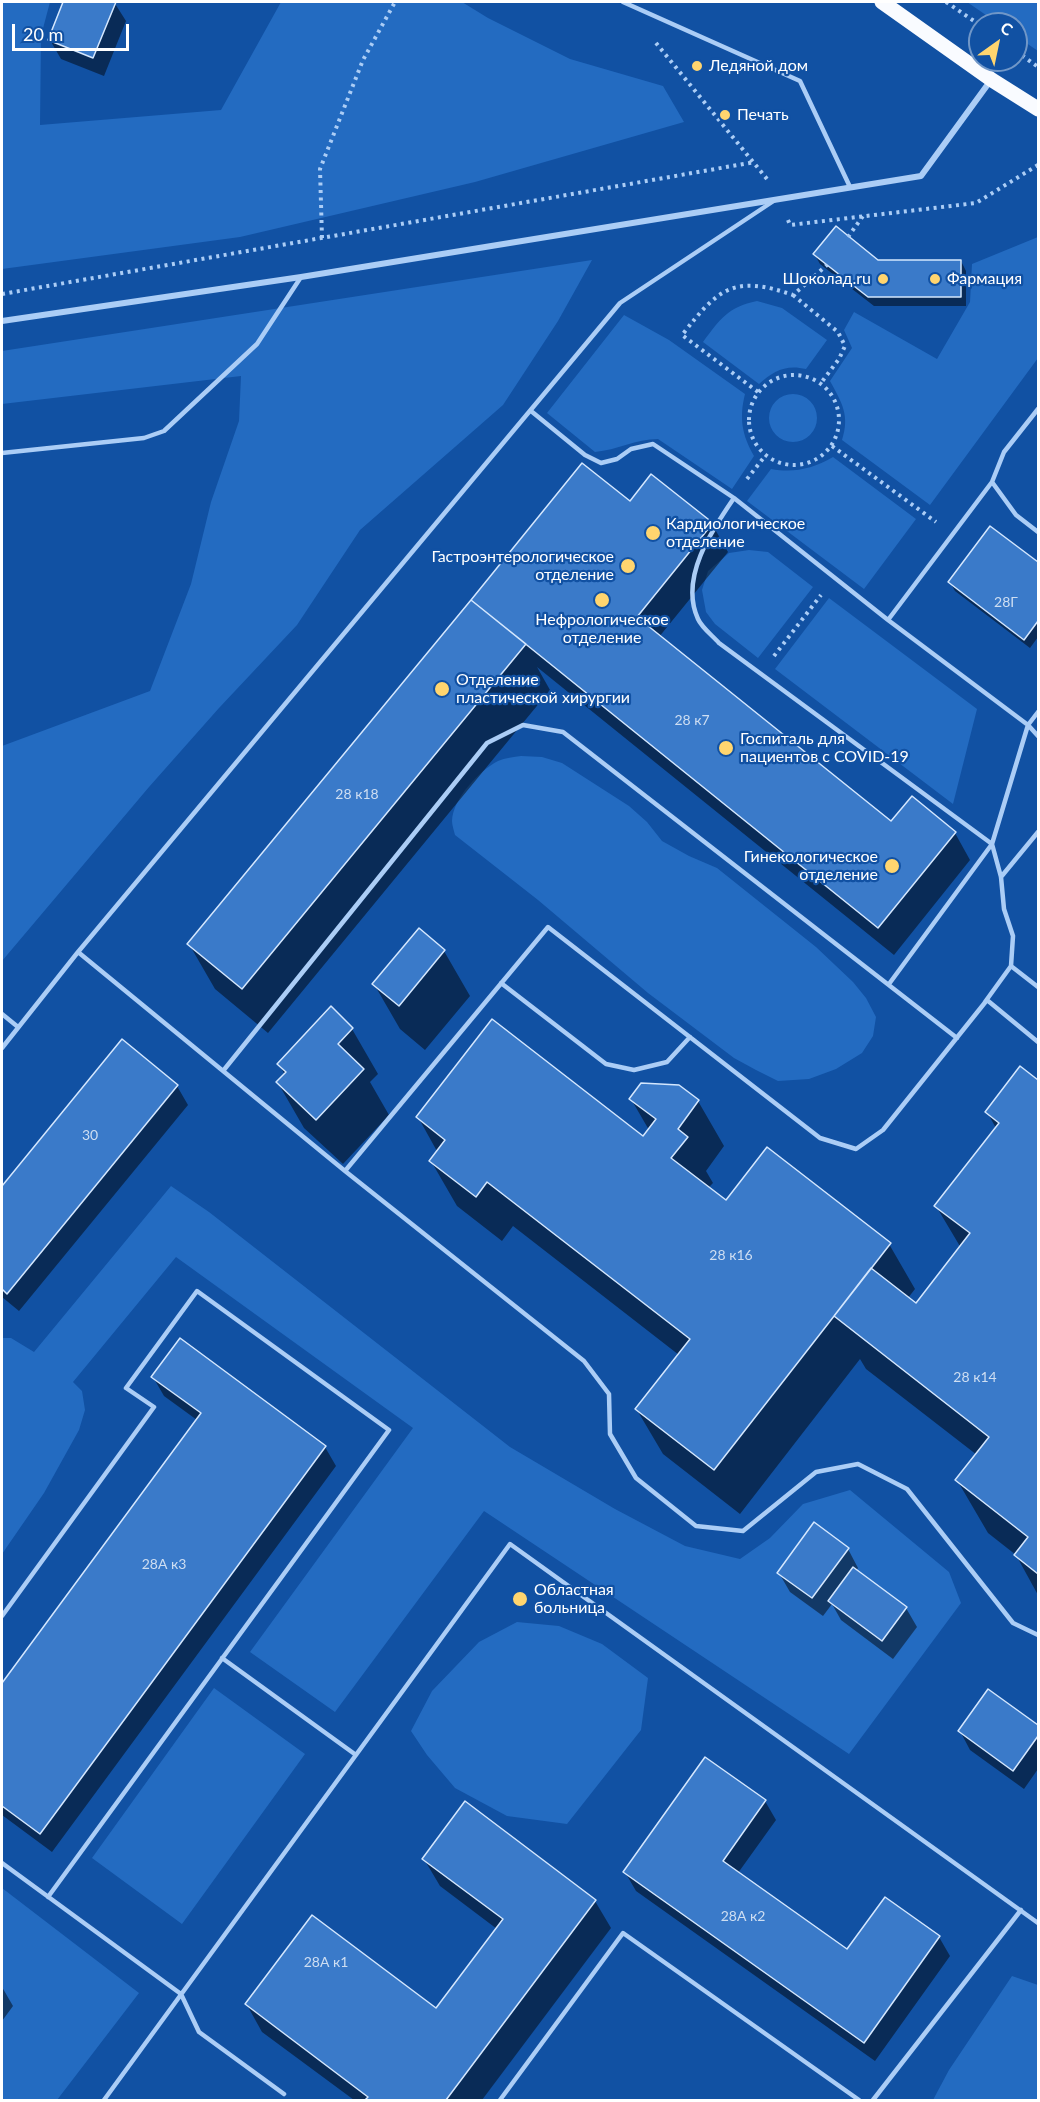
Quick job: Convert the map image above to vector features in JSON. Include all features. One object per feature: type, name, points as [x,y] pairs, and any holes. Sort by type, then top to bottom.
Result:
[{"type":"main road","points":[[882,2],[992,80],[1038,109]]},
{"type":"street","points":[[2,321],[301,276],[921,176],[992,80]]},
{"type":"lane","points":[[622,2],[800,81],[850,187]]},
{"type":"lane","points":[[2,1048],[78,952],[620,303],[780,197]]},
{"type":"lane","points":[[2,453],[144,438],[164,431],[257,344],[301,276]]},
{"type":"lane","points":[[888,620],[992,482],[1004,452],[1038,409]]},
{"type":"lane","points":[[531,411],[585,455],[601,463],[617,459],[631,449],[653,444],[734,498],[888,620],[1028,725],[1038,736]]},
{"type":"lane","points":[[992,482],[1016,515],[1038,532]]},
{"type":"lane","points":[[345,1170],[548,927],[820,1138],[856,1149],[883,1130],[1011,966],[1013,936],[1004,909],[1001,877],[992,844],[719,643],[698,620],[692,597],[696,570],[706,540],[734,498]]},
{"type":"lane","points":[[889,984],[992,844],[1028,725],[1038,711]]},
{"type":"lane","points":[[223,1071],[487,743],[523,725],[563,732],[957,1038]]},
{"type":"lane","points":[[1001,877],[1038,832]]},
{"type":"lane","points":[[78,952],[584,1361],[609,1394],[610,1434],[636,1478],[696,1526],[743,1531],[816,1472],[858,1464],[907,1489],[1013,1623],[1038,1635]]},
{"type":"lane","points":[[1011,966],[1038,987]]},
{"type":"lane","points":[[501,982],[606,1064],[634,1070],[667,1062],[690,1037]]},
{"type":"lane","points":[[974,1016],[987,1000],[1038,1042]]},
{"type":"lane","points":[[2,1014],[18,1027]]},
{"type":"lane","points":[[2,1616],[154,1407],[126,1388],[197,1291],[389,1430],[48,1897]]},
{"type":"lane","points":[[104,2100],[510,1544],[1038,1923]]},
{"type":"lane","points":[[222,1658],[356,1755]]},
{"type":"lane","points":[[2,1863],[181,1994],[199,2032],[284,2094]]},
{"type":"lane","points":[[873,2100],[1021,1910]]},
{"type":"lane","points":[[500,2100],[623,1933],[859,2100]]},
{"type":"path","points":[[322,238],[320,169],[363,60],[395,2]]},
{"type":"path","points":[[946,2],[968,18]]},
{"type":"path","points":[[651,37],[755,162],[780,197],[790,225],[976,203],[1038,165]]},
{"type":"path","points":[[2,294],[755,162]]},
{"type":"path","points":[[848,237],[863,216]]},
{"type":"path","points":[[793,295],[827,265]]},
{"type":"path","points":[[758,392],[682,335],[705,305],[721,292],[742,286],[771,287],[793,295],[838,332],[845,346],[839,359],[821,383]]},
{"type":"path","points":[[788,376],[808,377],[821,383],[831,393],[840,419],[838,433],[832,446],[822,457],[808,464],[794,466],[778,464],[765,456],[756,445],[750,432],[748,418],[751,404],[758,392],[768,382],[788,376]]},
{"type":"path","points":[[832,446],[952,534]]},
{"type":"path","points":[[734,498],[765,456]]},
{"type":"path","points":[[760,673],[835,577]]},
{"type":"shaded area","points":[[2,2],[50,2],[41,36],[40,125],[221,110],[281,2],[462,2],[488,18],[570,59],[663,86],[684,122],[475,182],[240,237],[2,269]]},
{"type":"shaded area","points":[[967,2],[1038,2],[1038,51],[1028,44],[1028,12],[982,12]]},
{"type":"shaded area","points":[[1038,237],[1038,358],[930,505],[842,440],[845,423],[844,409],[830,381],[852,348],[844,330],[854,312],[937,359],[970,302],[972,264]]},
{"type":"shaded area","points":[[592,260],[558,321],[503,405],[360,530],[297,625],[149,787],[2,961],[2,746],[150,691],[191,584],[211,502],[239,421],[241,376],[2,404],[2,351]]},
{"type":"shaded area","points":[[757,301],[782,308],[827,340],[806,369],[786,368],[769,375],[759,384],[703,342],[726,315],[739,307]]},
{"type":"shaded area","points":[[624,315],[669,340],[745,394],[742,411],[743,426],[754,456],[732,489],[658,439],[595,452],[547,413]]},
{"type":"shaded area","points":[[788,394],[798,394],[813,404],[817,418],[816,427],[807,438],[798,442],[788,442],[773,432],[769,423],[769,413],[779,398]]},
{"type":"shaded area","points":[[833,457],[916,519],[864,589],[747,501],[771,469],[803,469]]},
{"type":"shaded area","points":[[749,550],[768,552],[813,587],[758,658],[715,624],[706,612],[702,590],[708,571],[729,553]]},
{"type":"shaded area","points":[[829,598],[977,709],[953,804],[775,669]]},
{"type":"shaded area","points":[[521,756],[542,757],[562,763],[629,806],[647,822],[662,841],[717,868],[816,947],[853,982],[866,998],[876,1017],[873,1036],[862,1053],[836,1069],[809,1079],[778,1081],[756,1070],[734,1058],[648,993],[538,900],[455,835],[452,823],[453,812],[468,786],[483,771],[498,761]]},
{"type":"shaded area","points":[[171,1186],[209,1212],[510,1447],[615,1509],[685,1546],[740,1559],[770,1538],[803,1504],[850,1490],[949,1572],[961,1603],[849,1754],[484,1511],[335,1712],[250,1652],[413,1428],[176,1257],[73,1382],[82,1391],[85,1410],[79,1430],[44,1493],[2,1554],[2,1338],[11,1338],[34,1352]]},
{"type":"shaded area","points":[[517,1622],[559,1626],[602,1644],[648,1678],[641,1730],[567,1824],[507,1816],[455,1788],[427,1755],[411,1731],[432,1691],[479,1642]]},
{"type":"shaded area","points":[[214,1688],[305,1754],[182,1924],[92,1858]]},
{"type":"shaded area","points":[[2,1888],[139,1993],[57,2100],[2,2100]]},
{"type":"shaded area","points":[[1012,1976],[1038,1985],[1038,2100],[933,2100],[949,2070]]},
{"type":"building","points":[[63,2],[116,2],[93,58],[48,40]]},
{"type":"building","points":[[836,226],[878,260],[961,260],[961,297],[868,297],[813,254]]},
{"type":"building","points":[[582,463],[630,501],[651,474],[713,523],[637,617],[891,821],[912,796],[956,832],[878,928],[471,600]]},
{"type":"building","points":[[990,526],[1038,562],[1038,621],[1024,640],[948,582]]},
{"type":"building","points":[[471,600],[526,644],[242,989],[187,944]]},
{"type":"building","points":[[419,928],[445,950],[399,1006],[372,984]]},
{"type":"building","points":[[331,1006],[353,1028],[338,1044],[364,1069],[316,1120],[276,1082],[286,1072],[277,1064]]},
{"type":"building","points":[[492,1019],[643,1136],[656,1119],[629,1099],[641,1083],[679,1085],[699,1100],[678,1129],[688,1137],[671,1158],[726,1200],[767,1147],[891,1243],[714,1470],[635,1409],[690,1339],[487,1182],[476,1197],[429,1161],[445,1140],[416,1117]]},
{"type":"building","points":[[122,1039],[178,1085],[7,1294],[2,1289],[2,1186]]},
{"type":"building","points":[[1020,1066],[1038,1080],[1038,1574],[1014,1555],[1028,1537],[955,1480],[989,1437],[834,1316],[871,1268],[916,1303],[970,1233],[934,1206],[999,1123],[985,1112]]},
{"type":"building","points":[[180,1338],[326,1446],[40,1834],[2,1806],[2,1683],[201,1413],[151,1377]]},
{"type":"building","points":[[814,1522],[849,1548],[812,1598],[777,1573]]},
{"type":"building","points":[[853,1567],[907,1607],[882,1641],[828,1601]]},
{"type":"building","points":[[988,1689],[1038,1725],[1038,1736],[1013,1771],[958,1731]]},
{"type":"building","points":[[705,1757],[766,1800],[723,1861],[847,1949],[885,1897],[940,1936],[864,2043],[623,1872]]},
{"type":"building","points":[[465,1801],[596,1900],[446,2100],[365,2100],[368,2097],[245,2004],[312,1915],[436,2008],[503,1919],[422,1859]]},
{"type":"place","name":"Ледяной дом","points":[[697,66]]},
{"type":"place","name":"Печать","points":[[725,115]]},
{"type":"place","name":"Шоколад.ru","points":[[883,279]]},
{"type":"place","name":"Фармация","points":[[935,279]]},
{"type":"place","name":"Кардиологическое отделение","points":[[653,533]]},
{"type":"place","name":"Гастроэнтерологическое отделение","points":[[628,566]]},
{"type":"place","name":"Нефрологическое отделение","points":[[602,600]]},
{"type":"place","name":"Отделение пластической хирургии","points":[[442,689]]},
{"type":"place","name":"Госпиталь для пациентов с COVID-19","points":[[726,748]]},
{"type":"place","name":"Гинекологическое отделение","points":[[892,866]]},
{"type":"place","name":"Областная больница","points":[[520,1599]]}]
